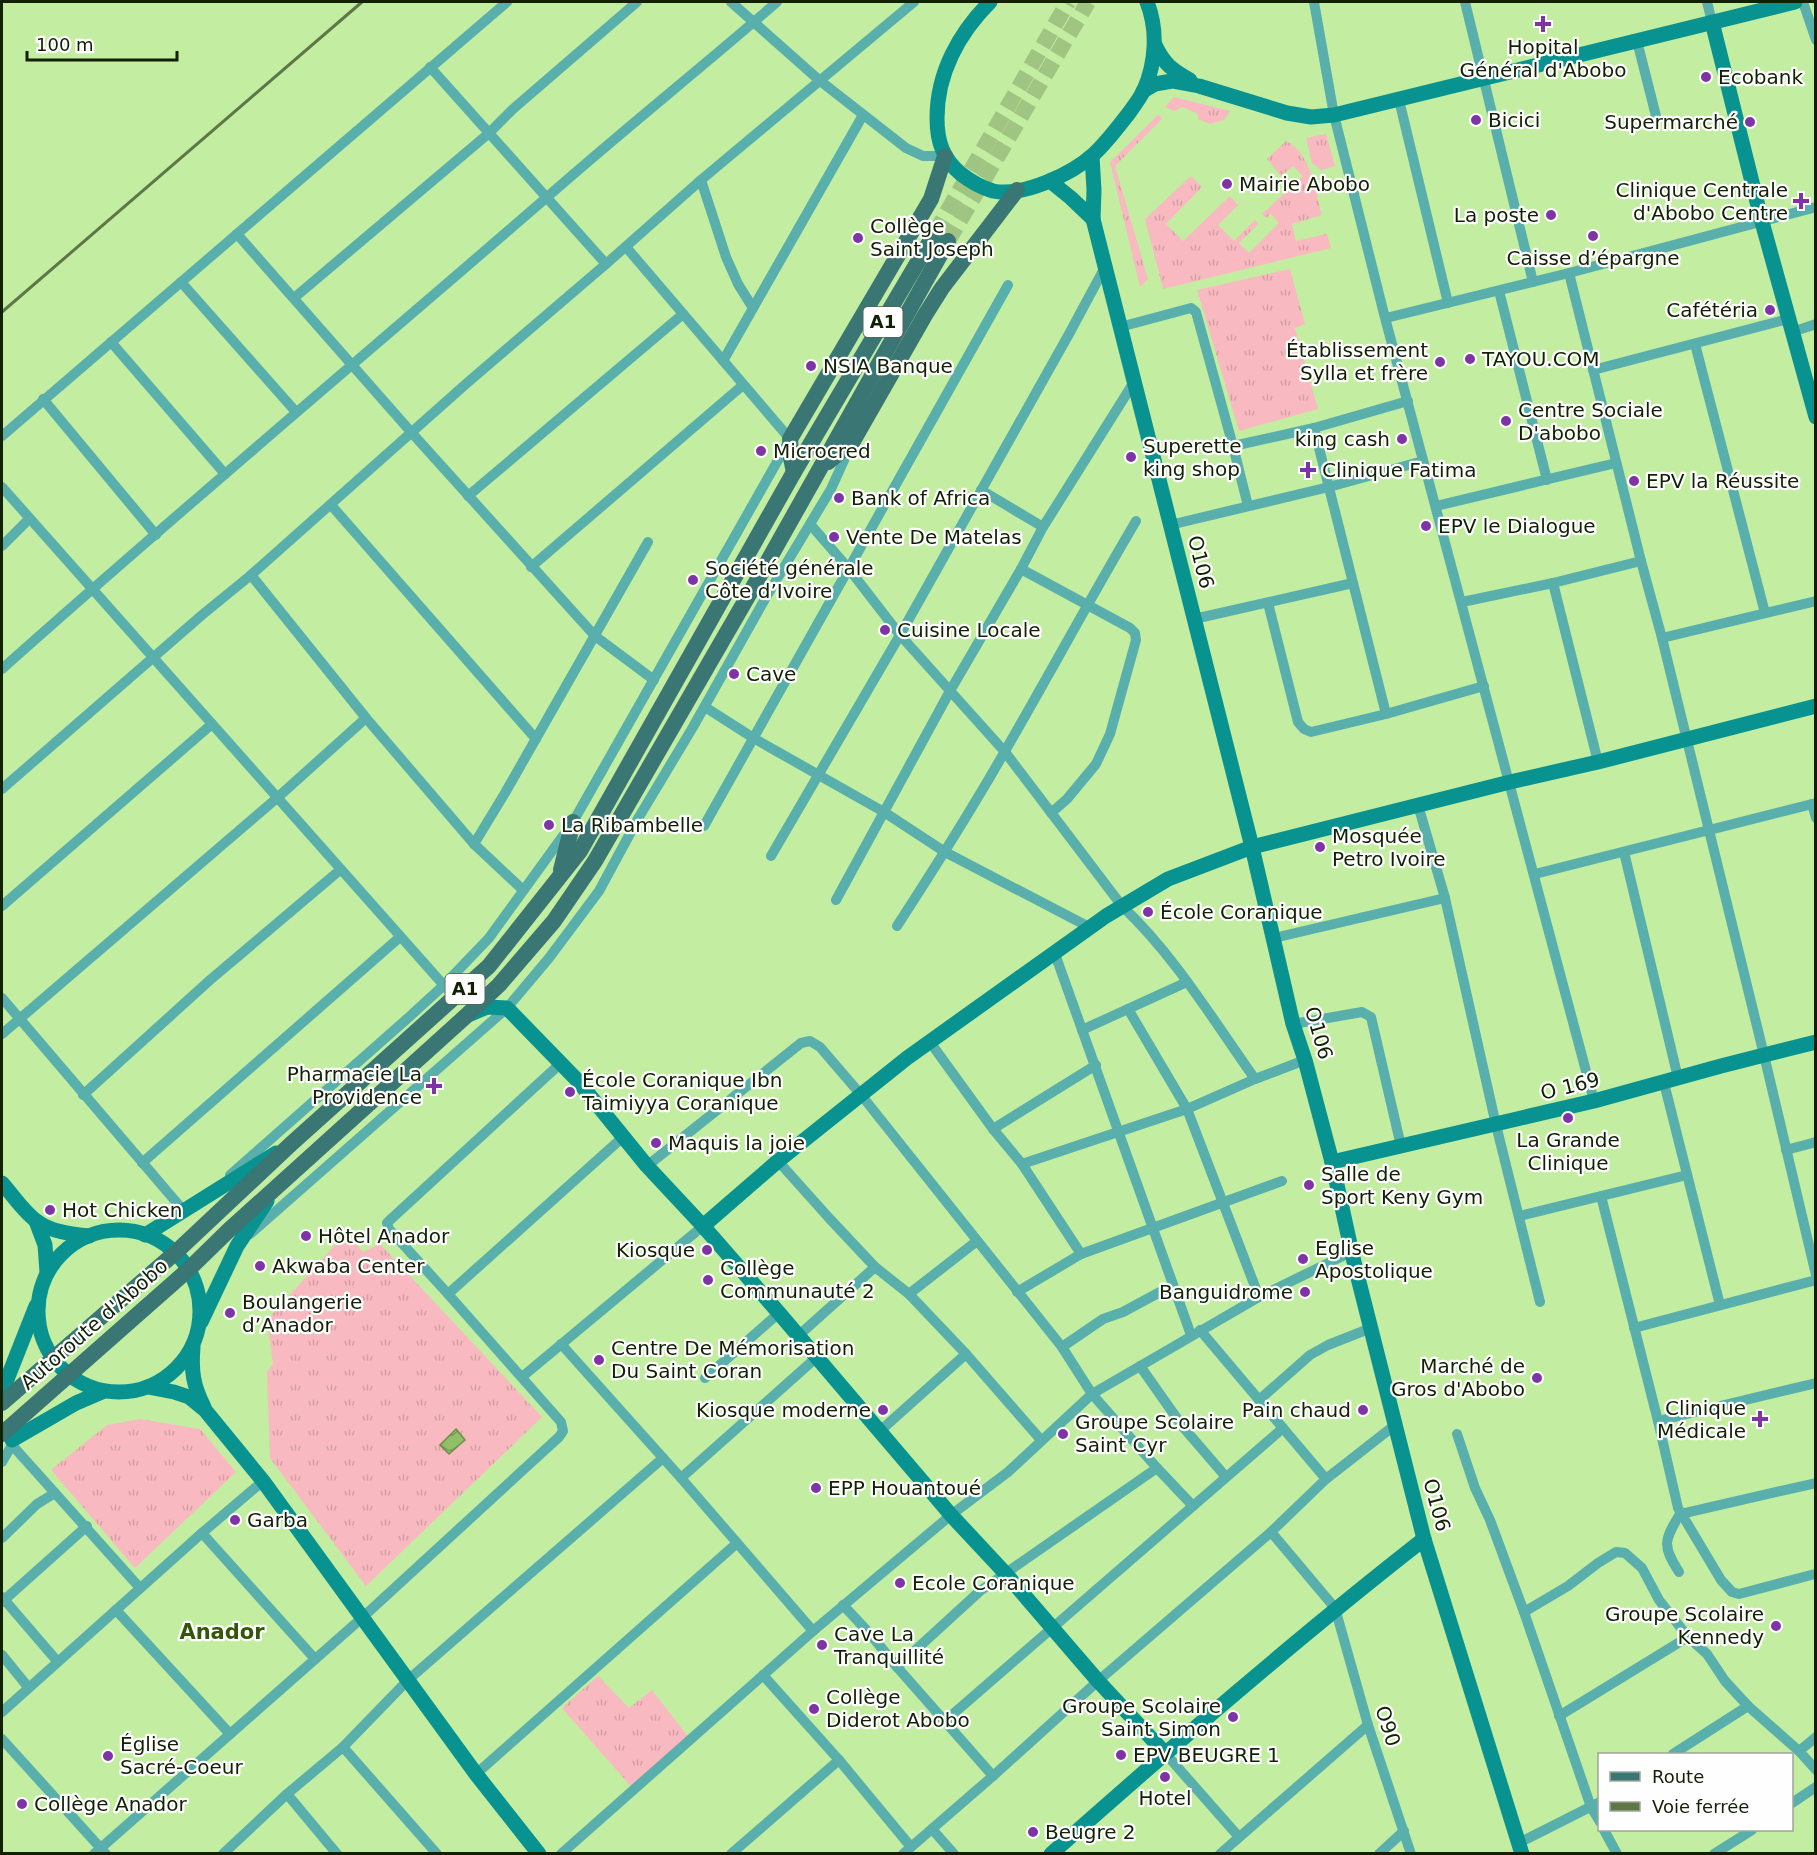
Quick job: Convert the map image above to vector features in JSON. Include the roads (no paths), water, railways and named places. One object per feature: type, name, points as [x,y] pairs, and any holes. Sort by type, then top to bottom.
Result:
[{"type":"main road","points":[[794,472],[790,440],[931,199],[945,156]]},
{"type":"main road","points":[[821,468],[853,441],[942,288],[1017,190]]},
{"type":"main road","name":"A1","points":[[175,1253],[291,1144],[489,966],[580,851],[794,472],[941,237],[821,468],[595,861],[554,921],[499,985],[188,1269]]},
{"type":"main road","points":[[556,882],[573,822]]},
{"type":"main road","name":"Autoroute d'Abobo","points":[[2,1403],[175,1253]]},
{"type":"main road","name":"Autoroute d'Abobo","points":[[7,1441],[68,1374],[188,1269]]},
{"type":"street","points":[[2,436],[507,2]]},
{"type":"street","points":[[294,298],[488,134],[513,109],[637,2]]},
{"type":"street","points":[[731,2],[819,80],[914,153],[923,156],[945,156]]},
{"type":"street","points":[[2,669],[296,412],[777,2]]},
{"type":"street","points":[[2,789],[251,575],[700,180],[914,2]]},
{"type":"street","points":[[983,5],[950,57],[941,85],[937,108],[937,130],[940,146],[945,156],[964,177],[993,190],[1017,190],[1050,181],[1092,156],[1109,138],[1143,92],[1155,45],[1152,12],[1148,2]]},
{"type":"street","points":[[1314,2],[1334,115],[1407,401],[1594,1101]]},
{"type":"street","points":[[1465,2],[1533,282]]},
{"type":"street","points":[[1707,2],[1762,222],[1790,325],[1813,397],[1815,417]]},
{"type":"street","points":[[1143,92],[1155,84],[1172,81],[1199,86],[1287,113],[1311,117],[1334,115],[1795,2]]},
{"type":"street","points":[[1803,2],[1815,40]]},
{"type":"street","points":[[1637,40],[1656,116]]},
{"type":"street","points":[[1155,45],[1162,59],[1172,70],[1199,86]]},
{"type":"street","points":[[430,67],[606,264]]},
{"type":"street","points":[[1399,100],[1448,303]]},
{"type":"street","points":[[723,361],[863,115]]},
{"type":"street","name":"O106","points":[[1092,156],[1093,219],[1252,847],[1293,1024],[1332,1162],[1424,1539],[1520,1848]]},
{"type":"street","points":[[700,180],[730,266],[753,308]]},
{"type":"street","points":[[1050,181],[1093,219]]},
{"type":"street","points":[[1386,318],[1569,273],[1815,207]]},
{"type":"street","points":[[237,234],[531,567],[595,636],[654,680]]},
{"type":"street","points":[[211,1192],[443,986],[489,938],[573,822],[790,440],[626,247]]},
{"type":"street","points":[[771,856],[900,634],[1105,267]]},
{"type":"street","points":[[1569,273],[1687,739],[1815,1275]]},
{"type":"street","points":[[181,282],[296,412]]},
{"type":"street","points":[[704,826],[755,739],[1008,285]]},
{"type":"street","points":[[1499,291],[1547,480]]},
{"type":"street","points":[[1120,327],[1194,309],[1248,506]]},
{"type":"street","points":[[468,496],[684,314]]},
{"type":"street","points":[[1593,370],[1695,344],[1790,325],[1815,324]]},
{"type":"street","points":[[111,342],[225,474]]},
{"type":"street","points":[[1695,344],[1765,613]]},
{"type":"street","points":[[836,900],[1043,527],[1134,382]]},
{"type":"street","points":[[531,567],[743,385]]},
{"type":"street","points":[[43,399],[156,534]]},
{"type":"street","points":[[1233,446],[1314,428],[1407,401]]},
{"type":"street","points":[[1314,428],[1386,714]]},
{"type":"street","points":[[237,1246],[507,1008],[549,958],[599,891],[639,817],[831,489],[853,441]]},
{"type":"street","points":[[1170,525],[1329,487],[1423,461]]},
{"type":"street","points":[[1436,506],[1616,463]]},
{"type":"street","points":[[2,487],[456,998]]},
{"type":"street","points":[[981,490],[1043,527]]},
{"type":"street","points":[[331,505],[536,739]]},
{"type":"street","points":[[2,546],[29,519]]},
{"type":"street","points":[[897,926],[1005,752],[1136,521]]},
{"type":"street","points":[[810,524],[900,634],[1005,752],[1122,906],[1156,942],[1187,982],[1255,1079]]},
{"type":"street","points":[[474,844],[648,542]]},
{"type":"street","points":[[1462,602],[1641,561]]},
{"type":"street","points":[[1021,569],[1130,628],[1136,640],[1110,734],[1096,764],[1067,799],[1051,813]]},
{"type":"street","points":[[251,575],[366,718],[474,844],[524,890]]},
{"type":"street","points":[[1194,620],[1353,583]]},
{"type":"street","points":[[1553,583],[1598,762]]},
{"type":"street","points":[[1662,638],[1815,601]]},
{"type":"street","points":[[1268,603],[1298,722],[1304,729],[1311,732],[1386,714],[1484,686]]},
{"type":"street","points":[[522,1377],[778,1161],[930,1042],[1055,954],[1089,927],[1168,879],[1252,847],[1815,706]]},
{"type":"street","points":[[705,707],[755,739],[884,812],[945,852],[1089,927]]},
{"type":"street","points":[[2,1034],[277,798],[366,718]]},
{"type":"street","points":[[2,906],[212,724]]},
{"type":"street","points":[[1535,874],[1814,804],[1815,818]]},
{"type":"street","points":[[1418,805],[1444,898],[1496,1125],[1540,1302]]},
{"type":"street","points":[[1624,852],[1671,1081],[1687,1175],[1719,1305]]},
{"type":"street","points":[[82,1095],[210,980],[340,870]]},
{"type":"street","points":[[1274,938],[1444,898]]},
{"type":"street","points":[[142,1163],[400,936]]},
{"type":"street","points":[[1055,954],[1173,1285],[1196,1333],[1259,1400],[1326,1479]]},
{"type":"street","points":[[1082,1030],[1187,982]]},
{"type":"street","points":[[2,999],[183,1210]]},
{"type":"street","points":[[466,1016],[487,1007],[507,1008],[561,1063],[647,1166],[779,1313],[951,1515],[1239,1837]]},
{"type":"street","points":[[1128,1009],[1187,1109],[1259,1297]]},
{"type":"street","points":[[1293,1024],[1362,1012],[1371,1017],[1401,1146]]},
{"type":"street","points":[[647,1166],[801,1043],[810,1041],[820,1047],[862,1096],[1062,1347],[1092,1394],[1156,1468],[1193,1506]]},
{"type":"street","points":[[930,1042],[993,1129],[1022,1164],[1081,1254]]},
{"type":"street","name":"O 169","points":[[1332,1162],[1594,1101],[1815,1042]]},
{"type":"street","points":[[1022,1164],[1187,1109],[1305,1060]]},
{"type":"street","points":[[2,1740],[100,1852],[560,1437],[563,1431],[561,1422],[389,1229],[387,1223],[561,1063]]},
{"type":"street","points":[[993,1129],[1096,1065]]},
{"type":"street","points":[[448,1294],[623,1137]]},
{"type":"street","points":[[1786,1150],[1815,1142]]},
{"type":"street","points":[[144,1234],[291,1144]]},
{"type":"street","points":[[778,1161],[875,1267],[909,1294],[966,1354],[1041,1440]]},
{"type":"street","points":[[1519,1216],[1687,1175]]},
{"type":"street","points":[[1017,1292],[1081,1254],[1282,1181]]},
{"type":"street","points":[[2,1183],[36,1221],[45,1245],[47,1272],[39,1300],[2,1392]]},
{"type":"street","points":[[39,1300],[38,1321],[44,1341],[53,1359],[68,1374],[85,1385],[104,1391],[126,1392],[148,1387],[162,1380],[186,1358],[237,1246],[275,1189]]},
{"type":"street","points":[[1601,1196],[1680,1514],[1721,1580],[1732,1592],[1739,1594],[1815,1574]]},
{"type":"street","points":[[36,1221],[57,1230],[89,1236]]},
{"type":"street","points":[[47,1272],[65,1250],[89,1236],[107,1231],[144,1234],[161,1242],[175,1253],[188,1269],[199,1299],[193,1378],[197,1394],[205,1410]]},
{"type":"street","points":[[909,1294],[977,1241]]},
{"type":"street","points":[[561,1854],[843,1605],[951,1515],[1008,1472],[1092,1394],[1259,1297],[1353,1251]]},
{"type":"street","points":[[798,1336],[875,1267]]},
{"type":"street","points":[[1634,1328],[1815,1280]]},
{"type":"street","points":[[1062,1347],[1103,1319],[1123,1312],[1173,1285]]},
{"type":"street","points":[[705,1378],[779,1313]]},
{"type":"street","points":[[1259,1400],[1310,1355],[1328,1345],[1371,1328]]},
{"type":"street","points":[[561,1344],[813,1631]]},
{"type":"street","points":[[880,1431],[966,1354]]},
{"type":"street","points":[[681,1478],[817,1357]]},
{"type":"street","points":[[1140,1366],[1183,1427],[1226,1477]]},
{"type":"street","points":[[1658,1421],[1815,1383]]},
{"type":"street","points":[[148,1387],[189,1397],[205,1410],[263,1481],[476,1774],[539,1854]]},
{"type":"street","points":[[2,1462],[7,1441],[76,1403],[104,1391]]},
{"type":"street","points":[[763,1675],[839,1760],[907,1850],[1271,1532],[1326,1479],[1395,1425]]},
{"type":"street","points":[[945,1721],[1282,1428]]},
{"type":"street","points":[[1457,1434],[1475,1488],[1490,1520],[1524,1612],[1559,1716],[1595,1805],[1520,1848]]},
{"type":"street","points":[[7,1441],[87,1526],[140,1588]]},
{"type":"street","points":[[230,1851],[287,1794],[343,1747],[408,1680],[663,1458]]},
{"type":"street","points":[[897,1667],[980,1591],[1156,1468]]},
{"type":"street","points":[[2,1712],[263,1481]]},
{"type":"street","points":[[1680,1514],[1688,1514],[1815,1482]]},
{"type":"street","points":[[2,1538],[38,1504],[55,1492]]},
{"type":"street","points":[[1679,1572],[1668,1557],[1666,1548],[1669,1533],[1680,1514]]},
{"type":"street","points":[[57,1661],[2,1600],[87,1526]]},
{"type":"street","points":[[1271,1532],[1335,1608]]},
{"type":"street","points":[[202,1533],[315,1659]]},
{"type":"street","points":[[1051,1854],[1335,1608],[1424,1539]]},
{"type":"street","points":[[476,1774],[736,1544]]},
{"type":"street","points":[[1524,1612],[1568,1586],[1616,1552],[1625,1553],[1642,1568],[1659,1600],[1688,1637],[1707,1654],[1725,1681],[1748,1706],[1799,1751],[1815,1770]]},
{"type":"street","points":[[843,1605],[993,1776]]},
{"type":"street","name":"O90","points":[[1335,1608],[1368,1725],[1411,1854]]},
{"type":"street","points":[[116,1610],[230,1734]]},
{"type":"street","points":[[1559,1716],[1688,1637]]},
{"type":"street","points":[[2,1655],[28,1687]]},
{"type":"street","points":[[1676,1753],[1748,1706]]},
{"type":"street","points":[[1220,1854],[1368,1725]]},
{"type":"street","points":[[1799,1751],[1815,1737]]},
{"type":"street","points":[[343,1747],[433,1852]]},
{"type":"street","points":[[731,1854],[839,1760]]},
{"type":"street","points":[[1793,1802],[1815,1787]]},
{"type":"street","points":[[287,1794],[337,1854]]},
{"type":"street","points":[[932,1829],[954,1854]]},
{"type":"street","points":[[1379,1854],[1404,1831]]},
{"type":"street","points":[[1605,1831],[1617,1854]]},
{"type":"street","points":[[1714,1854],[1750,1831]]},
{"type":"street","points":[[1729,1844],[1737,1854]]},
{"type":"water","points":[[456,1429],[465,1440],[449,1454],[440,1445]]},
{"type":"tunnel","points":[[935,233],[1068,2]]},
{"type":"tunnel","points":[[948,241],[1088,2]]},
{"type":"railway","points":[[2,312],[362,2]]},
{"type":"place","name":"Hopital Général d'Abobo","points":[[1543,24]]},
{"type":"place","name":"Ecobank","points":[[1706,77]]},
{"type":"place","name":"Bicici","points":[[1476,120]]},
{"type":"place","name":"Supermarché","points":[[1750,122]]},
{"type":"place","name":"Mairie Abobo","points":[[1227,184]]},
{"type":"place","name":"Clinique Centrale d'Abobo Centre","points":[[1801,201]]},
{"type":"place","name":"La poste","points":[[1551,215]]},
{"type":"place","name":"Caisse d’épargne","points":[[1593,236]]},
{"type":"place","name":"Collège Saint Joseph","points":[[858,238]]},
{"type":"place","name":"Cafétéria","points":[[1770,310]]},
{"type":"place","name":"TAYOU.COM","points":[[1470,359]]},
{"type":"place","name":"Établissement Sylla et frère","points":[[1440,362]]},
{"type":"place","name":"NSIA Banque","points":[[811,366]]},
{"type":"place","name":"Centre Sociale D'abobo","points":[[1506,421]]},
{"type":"place","name":"king cash","points":[[1402,439]]},
{"type":"place","name":"Microcred","points":[[761,451]]},
{"type":"place","name":"Superette king shop","points":[[1131,457]]},
{"type":"place","name":"Clinique Fatima","points":[[1308,470]]},
{"type":"place","name":"EPV la Réussite","points":[[1634,481]]},
{"type":"place","name":"Bank of Africa","points":[[839,498]]},
{"type":"place","name":"EPV le Dialogue","points":[[1426,526]]},
{"type":"place","name":"Vente De Matelas","points":[[834,537]]},
{"type":"place","name":"Société générale Côte d’Ivoire","points":[[693,580]]},
{"type":"place","name":"Cuisine Locale","points":[[885,630]]},
{"type":"place","name":"Cave","points":[[734,674]]},
{"type":"place","name":"La Ribambelle","points":[[549,825]]},
{"type":"place","name":"Mosquée Petro Ivoire","points":[[1320,847]]},
{"type":"place","name":"École Coranique","points":[[1148,912]]},
{"type":"place","name":"Pharmacie La Providence","points":[[434,1086]]},
{"type":"place","name":"École Coranique Ibn Taimiyya Coranique","points":[[570,1092]]},
{"type":"place","name":"La Grande Clinique","points":[[1568,1118]]},
{"type":"place","name":"Maquis la joie","points":[[656,1143]]},
{"type":"place","name":"Salle de Sport Keny Gym","points":[[1309,1185]]},
{"type":"place","name":"Hot Chicken","points":[[50,1210]]},
{"type":"place","name":"Hôtel Anador","points":[[306,1236]]},
{"type":"place","name":"Kiosque","points":[[707,1250]]},
{"type":"place","name":"Eglise Apostolique","points":[[1303,1259]]},
{"type":"place","name":"Akwaba Center","points":[[260,1266]]},
{"type":"place","name":"Collège Communauté 2","points":[[708,1280]]},
{"type":"place","name":"Banguidrome","points":[[1305,1292]]},
{"type":"place","name":"Boulangerie d’Anador","points":[[230,1313]]},
{"type":"place","name":"Centre De Mémorisation Du Saint Coran","points":[[599,1360]]},
{"type":"place","name":"Marché de Gros d'Abobo","points":[[1537,1378]]},
{"type":"place","name":"Kiosque moderne","points":[[883,1410]]},
{"type":"place","name":"Pain chaud","points":[[1363,1410]]},
{"type":"place","name":"Clinique Médicale","points":[[1760,1419]]},
{"type":"place","name":"Groupe Scolaire Saint Cyr","points":[[1063,1434]]},
{"type":"place","name":"EPP Houantoué","points":[[816,1488]]},
{"type":"place","name":"Garba","points":[[235,1520]]},
{"type":"place","name":"Ecole Coranique","points":[[900,1583]]},
{"type":"place","name":"Groupe Scolaire Kennedy","points":[[1776,1626]]},
{"type":"place","name":"Cave La Tranquillité","points":[[822,1645]]},
{"type":"place","name":"Collège Diderot Abobo","points":[[814,1709]]},
{"type":"place","name":"Groupe Scolaire Saint Simon","points":[[1233,1717]]},
{"type":"place","name":"EPV BEUGRE 1","points":[[1121,1755]]},
{"type":"place","name":"Église Sacré-Coeur","points":[[108,1756]]},
{"type":"place","name":"Hotel","points":[[1165,1777]]},
{"type":"place","name":"Collège Anador","points":[[22,1804]]},
{"type":"place","name":"Beugre 2","points":[[1033,1832]]},
{"type":"district","name":"Anador","points":[[222,1632]]}]
